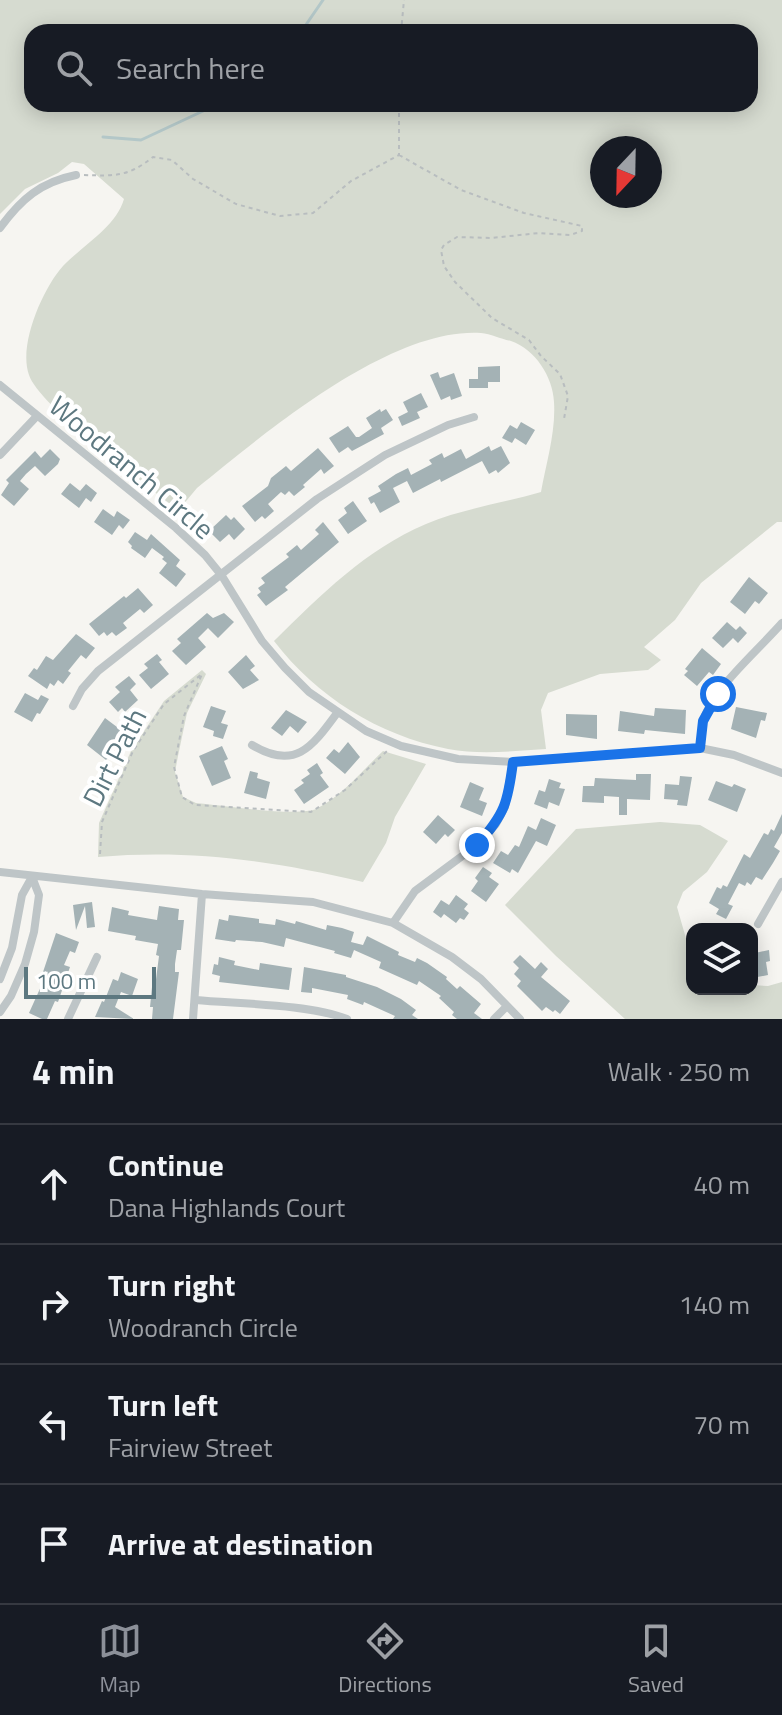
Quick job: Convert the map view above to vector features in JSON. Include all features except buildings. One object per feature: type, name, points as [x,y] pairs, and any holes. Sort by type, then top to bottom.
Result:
[{"type":"street","points":[[0,228],[16,207],[38,188],[56,179],[76,175]]},
{"type":"street","name":"Woodranch Circle","points":[[0,385],[205,555],[277,659],[309,692],[366,731],[429,754],[458,759],[513,762],[700,748],[734,755],[782,773]]},
{"type":"street","points":[[0,455],[36,417]]},
{"type":"street","points":[[73,706],[82,689],[98,671],[317,499],[385,455],[448,425],[474,417]]},
{"type":"street","points":[[700,748],[707,710],[782,623]]},
{"type":"street","points":[[252,745],[266,753],[281,756],[307,750],[337,713]]},
{"type":"street","points":[[393,923],[415,891],[477,845],[496,824],[505,807],[513,762]]},
{"type":"street","points":[[0,872],[202,894],[313,902],[393,923],[452,957],[481,979],[520,1019]]},
{"type":"street","points":[[0,979],[12,948],[22,895],[32,877]]},
{"type":"street","points":[[0,1012],[25,964],[34,932],[39,895],[32,877]]},
{"type":"street","points":[[758,924],[782,882]]},
{"type":"street","points":[[193,1019],[202,894]]},
{"type":"street","points":[[68,1019],[97,957]]},
{"type":"street","points":[[196,1000],[347,1019]]},
{"type":"street","points":[[494,1019],[507,1006]]},
{"type":"path","points":[[402,24],[404,0]]},
{"type":"path","points":[[399,112],[399,155]]},
{"type":"path","points":[[76,175],[116,176],[136,171],[153,157],[172,160],[193,179],[236,204],[280,216],[313,213],[351,181],[399,155]]},
{"type":"path","points":[[399,155],[461,190],[524,213],[582,226],[582,231],[570,235],[539,233],[491,238],[457,237],[441,250],[444,266],[455,282],[492,318],[529,340],[560,374],[568,396],[564,419]]},
{"type":"path","name":"Dirt Path","points":[[100,854],[102,822],[133,751],[164,704],[202,674],[184,716],[174,767],[179,791],[195,805],[311,812],[345,790],[387,751]]},
{"type":"shaded area","points":[[0,0],[782,0],[782,522],[777,522],[701,583],[675,620],[644,647],[661,660],[648,670],[600,674],[548,693],[541,710],[546,749],[460,751],[422,743],[374,723],[351,711],[309,680],[274,641],[345,575],[404,535],[454,514],[541,492],[554,413],[553,393],[541,365],[520,345],[481,333],[445,336],[408,347],[369,365],[293,413],[197,488],[182,506],[169,503],[70,423],[29,375],[26,363],[30,333],[48,288],[63,266],[114,218],[124,199],[84,164],[72,162],[58,173],[25,189],[0,214]]},
{"type":"shaded area","points":[[202,670],[206,674],[187,713],[175,772],[183,797],[196,803],[306,811],[334,798],[383,751],[426,764],[363,882],[232,859],[166,855],[98,857],[99,823],[131,751],[164,701]]},
{"type":"shaded area","points":[[660,822],[700,825],[728,841],[707,872],[683,892],[677,907],[686,938],[686,995],[758,995],[758,985],[782,982],[782,1019],[625,1019],[556,956],[505,905],[576,829]]},
{"type":"waterway","points":[[306,24],[323,0]]},
{"type":"waterway","points":[[103,137],[141,140],[201,112]]},
{"type":"route","points":[[477,845],[496,824],[505,807],[513,762],[700,748],[703,721],[718,694]]}]
